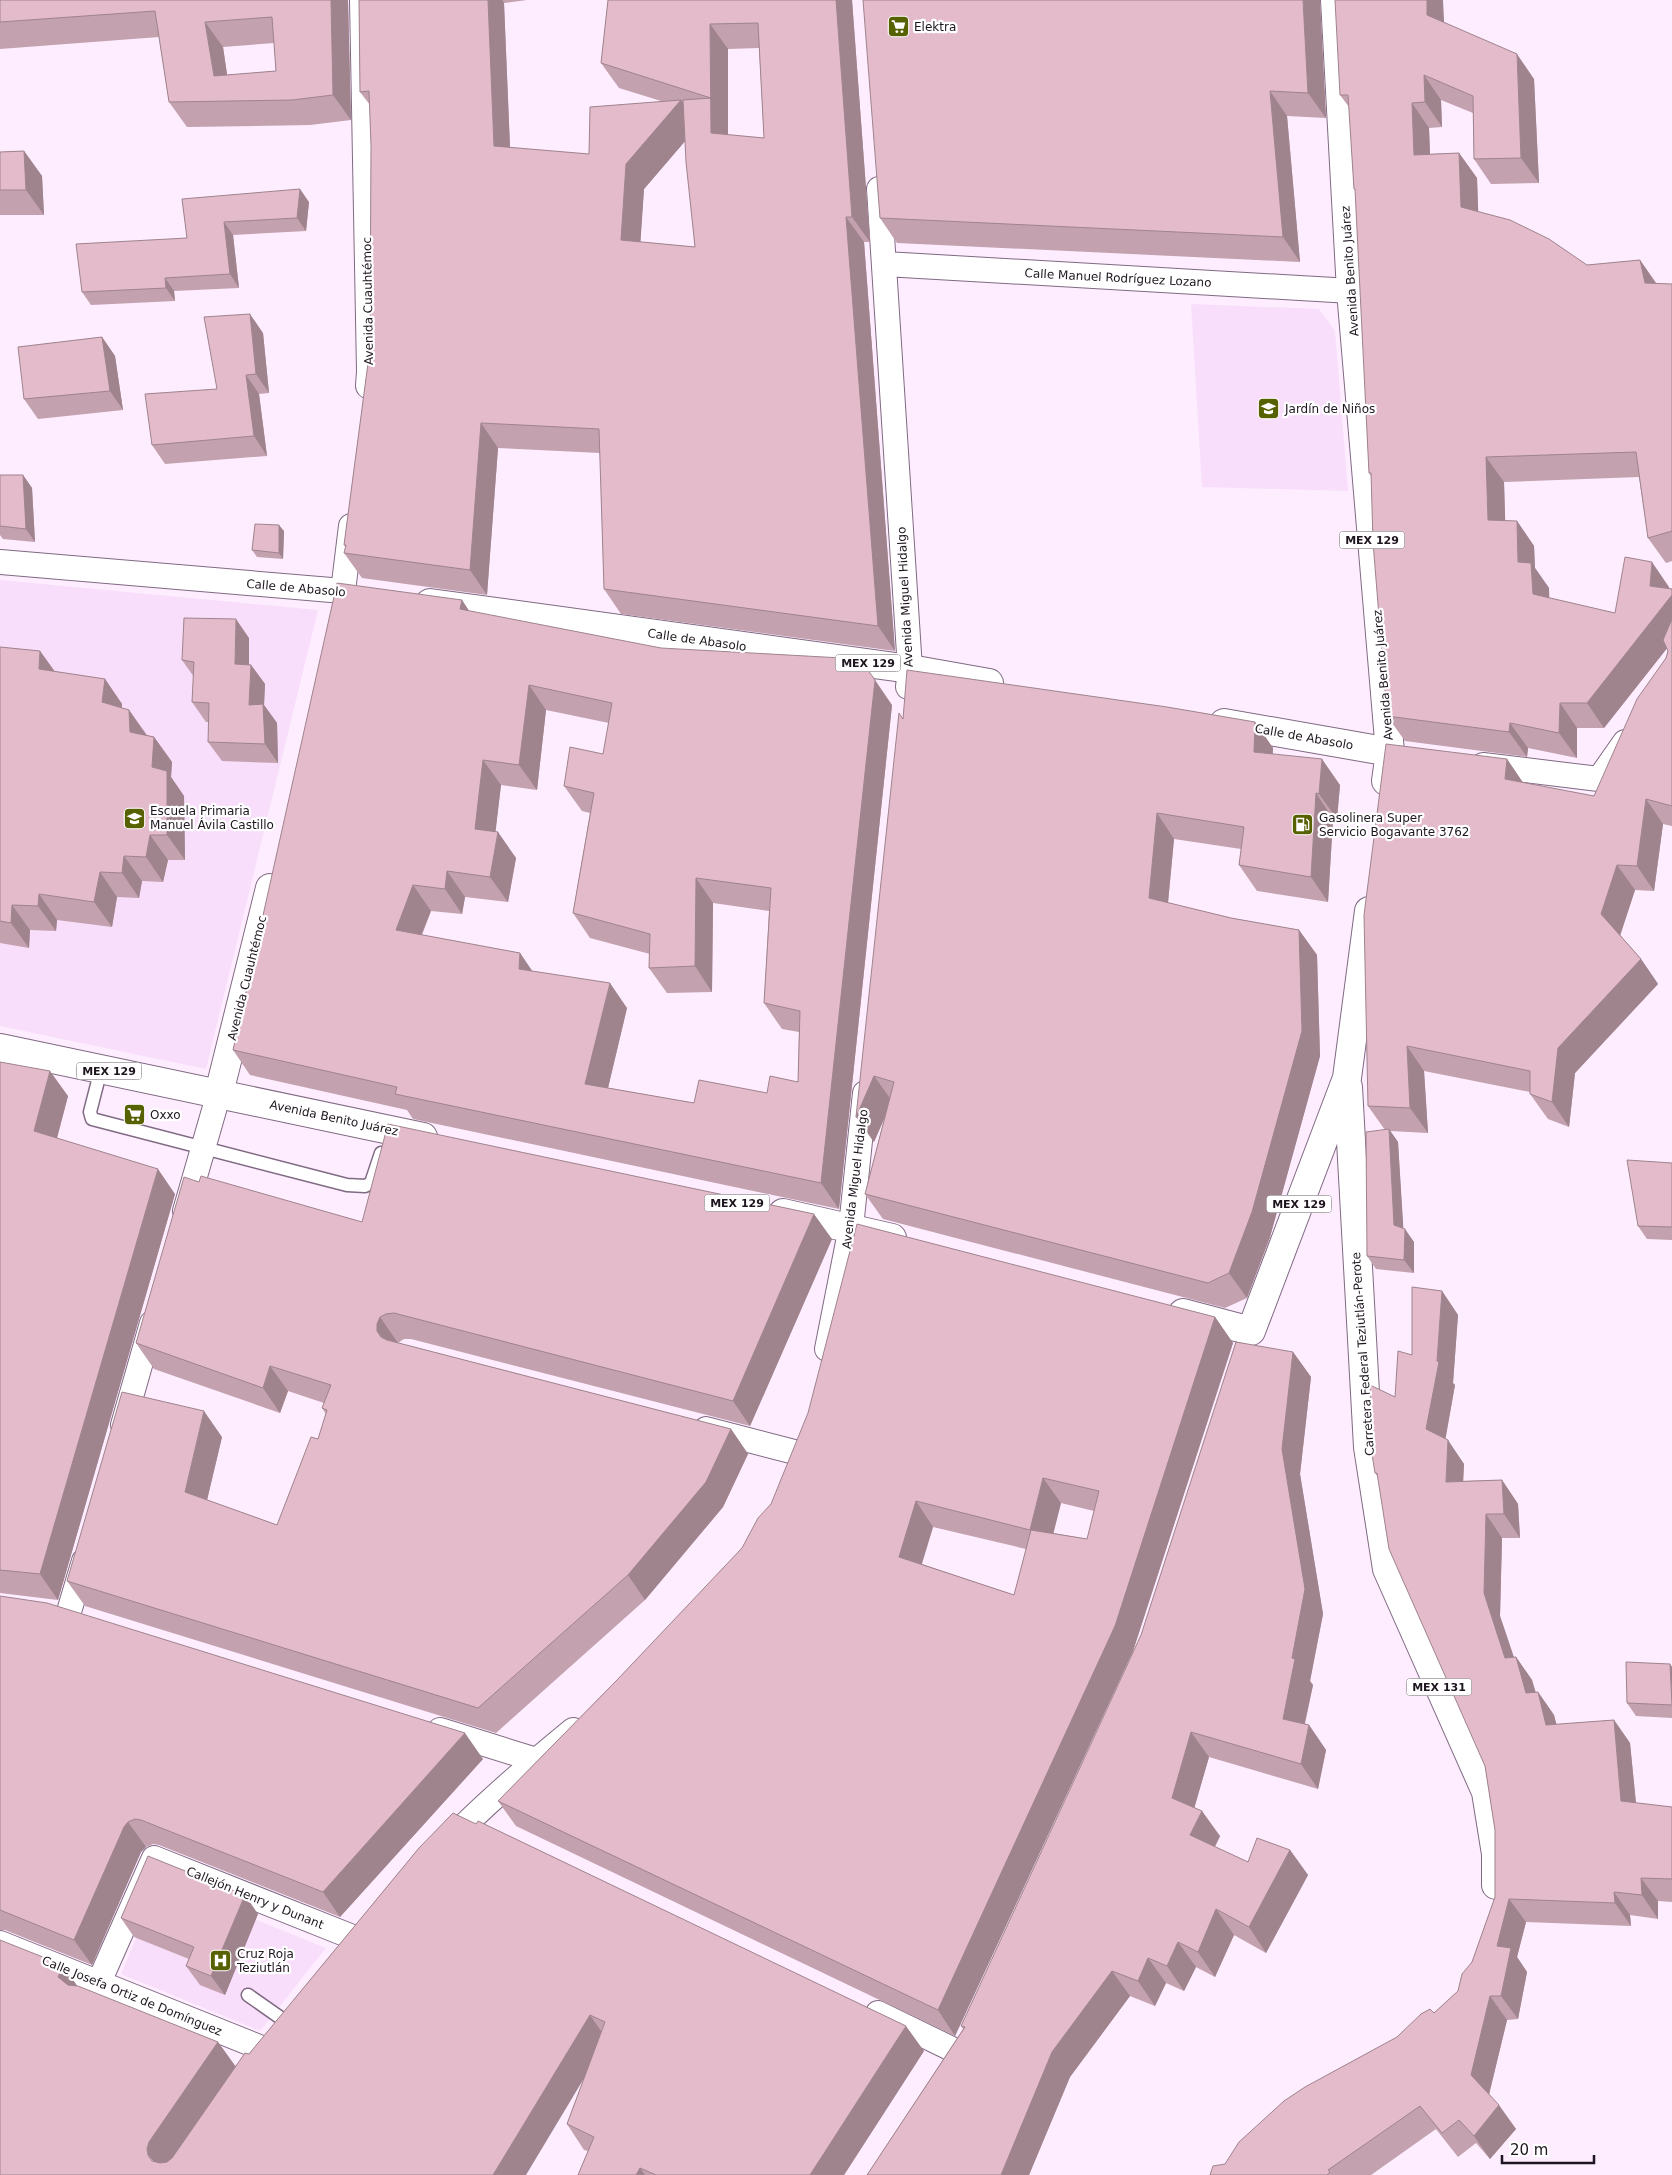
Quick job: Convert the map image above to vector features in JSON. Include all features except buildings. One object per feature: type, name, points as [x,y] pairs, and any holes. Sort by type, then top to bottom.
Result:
[{"type":"main road","name":"Avenida Benito Juárez","points":[[1335,0],[1351,291],[1401,754],[1384,801]]},
{"type":"main road","name":"Calle de Abasolo","points":[[402,599],[910,669],[1018,688]]},
{"type":"main road","name":"Calle de Abasolo","points":[[1204,720],[1401,754]]},
{"type":"main road","name":"Avenida Cuauhtémoc","points":[[219,1093],[276,861]]},
{"type":"main road","name":"MEX 129","points":[[1156,1306],[1248,1340],[1347,1078],[1372,890]]},
{"type":"main road","name":"Avenida Benito Juárez","points":[[0,1048],[447,1142]]},
{"type":"main road","name":"Carretera Federal Teziutlán-Perote","points":[[1347,1078],[1368,1447],[1388,1569],[1486,1792],[1496,1854],[1496,1911]]},
{"type":"main road","name":"MEX 129","points":[[755,1207],[851,1227],[918,1244]]},
{"type":"street","name":"Avenida Cuauhtémoc","points":[[362,0],[369,371],[365,410]]},
{"type":"street","name":"Avenida Miguel Hidalgo","points":[[877,166],[885,264],[910,669],[906,708]]},
{"type":"street","name":"Calle Manuel Rodríguez Lozano","points":[[885,264],[1351,291]]},
{"type":"street","name":"Calle de Abasolo","points":[[0,562],[348,599],[354,505]]},
{"type":"street","points":[[1458,762],[1599,779],[1638,723]]},
{"type":"street","name":"Avenida Miguel Hidalgo","points":[[823,1369],[851,1227],[868,1070]]},
{"type":"street","name":"Avenida Cuauhtémoc","points":[[178,1235],[219,1093]]},
{"type":"street","points":[[118,1444],[159,1301]]},
{"type":"street","points":[[683,1423],[804,1454]]},
{"type":"street","points":[[68,1616],[90,1539]]},
{"type":"street","points":[[430,1861],[479,1823],[536,1760],[590,1717]]},
{"type":"street","points":[[422,1724],[536,1760]]},
{"type":"street","name":"Callejón Henry y Dunant","points":[[101,1992],[157,1863],[353,1941]]},
{"type":"street","name":"Calle Josefa Ortiz de Domínguez","points":[[0,1943],[101,1992],[257,2061],[291,2014]]},
{"type":"street","name":"Calle Josefa Ortiz de Domínguez","points":[[0,1961],[101,1992]]},
{"type":"street","points":[[855,2002],[962,2053]]},
{"type":"lane","points":[[101,1069],[90,1112],[92,1119],[347,1185],[365,1186],[371,1183],[389,1130]]},
{"type":"lane","points":[[248,1995],[291,2014]]},
{"type":"shaded area","name":"Jardín de Niños","points":[[1191,304],[1319,309],[1335,331],[1348,491],[1202,487]]},
{"type":"shaded area","name":"Escuela Primaria Manuel Ávila Castillo","points":[[0,580],[318,610],[206,1069],[0,1026]]},
{"type":"shaded area","name":"Cruz Roja Teziutlán","points":[[160,1881],[326,1948],[260,2031],[121,1974]]},
{"type":"place","name":"Elektra","points":[[898,27]]},
{"type":"place","name":"Jardín de Niños","points":[[1269,409]]},
{"type":"place","name":"Escuela Primaria Manuel Ávila Castillo","points":[[134,818]]},
{"type":"place","name":"Gasolinera Super Servicio Bogavante 3762","points":[[1303,825]]},
{"type":"place","name":"Oxxo","points":[[134,1115]]},
{"type":"place","name":"Cruz Roja Teziutlán","points":[[221,1961]]}]
